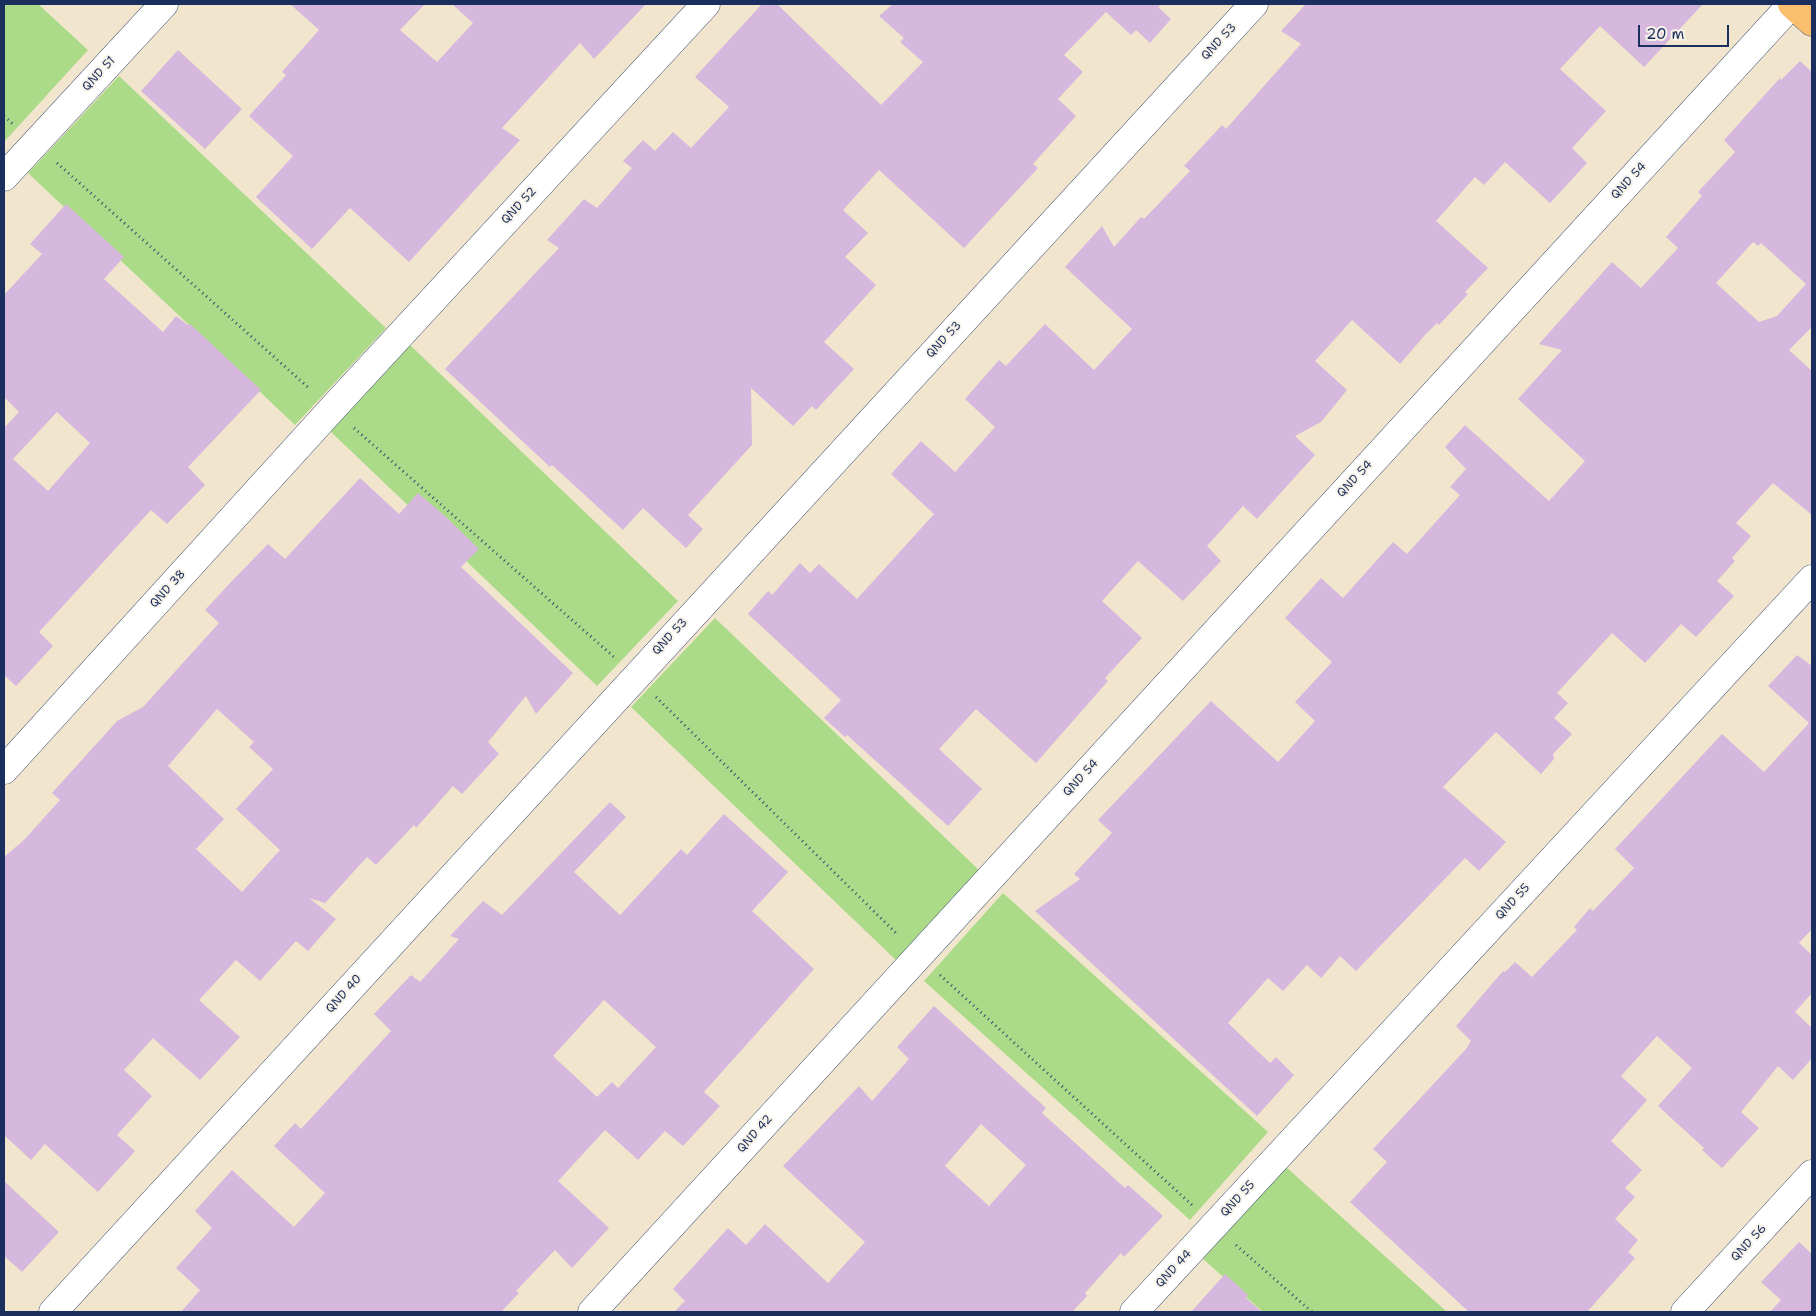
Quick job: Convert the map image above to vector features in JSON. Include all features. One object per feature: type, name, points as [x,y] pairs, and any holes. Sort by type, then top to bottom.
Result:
[{"type":"main road","points":[[1792,4],[1812,22]]},
{"type":"street","name":"QND 51","points":[[4,177],[164,4]]},
{"type":"street","name":"QND 52","points":[[332,409],[706,4]]},
{"type":"street","name":"QND 53","points":[[635,676],[1254,4]]},
{"type":"street","name":"QND 54","points":[[918,955],[1792,4]]},
{"type":"street","name":"QND 38","points":[[4,770],[332,409]]},
{"type":"street","name":"QND 55","points":[[1214,1225],[1812,579]]},
{"type":"street","name":"QND 40","points":[[52,1312],[635,676]]},
{"type":"street","name":"QND 42","points":[[592,1312],[918,955]]},
{"type":"street","name":"QND 56","points":[[1685,1312],[1812,1174]]},
{"type":"street","name":"QND 44","points":[[1134,1312],[1214,1225]]},
{"type":"path","points":[[4,116],[635,676],[918,955],[1312,1312]]},
{"type":"green space","points":[[4,4],[38,4],[88,50],[4,142]]},
{"type":"green space","points":[[119,76],[386,328],[295,425],[28,173]]},
{"type":"green space","points":[[410,345],[678,601],[597,686],[329,430]]},
{"type":"green space","points":[[715,618],[981,872],[897,961],[631,707]]},
{"type":"green space","points":[[1003,893],[1268,1132],[1190,1220],[924,981]]},
{"type":"green space","points":[[1286,1167],[1447,1312],[1263,1312],[1203,1259]]},
{"type":"building","points":[[290,4],[425,4],[400,30],[437,62],[473,23],[452,4],[646,4],[594,59],[580,43],[502,128],[520,140],[409,262],[350,208],[312,249],[256,197],[293,156],[249,116],[286,75],[282,72],[319,30]]},
{"type":"building","points":[[762,4],[777,4],[881,105],[923,62],[900,42],[904,38],[879,16],[893,4],[1162,4],[1158,7],[1171,19],[1150,43],[1136,30],[1131,35],[1106,12],[1064,55],[1083,72],[1058,99],[1076,116],[1033,164],[1038,168],[964,248],[879,170],[843,210],[868,233],[845,257],[876,285],[824,342],[854,369],[816,410],[812,406],[793,426],[751,388],[752,445],[688,515],[703,529],[686,548],[643,508],[623,530],[552,465],[550,467],[445,369],[559,248],[547,240],[584,199],[597,208],[632,168],[623,161],[643,140],[655,151],[673,132],[691,148],[729,107],[695,77]]},
{"type":"building","points":[[1306,4],[1703,4],[1644,67],[1600,26],[1560,69],[1606,111],[1572,148],[1587,163],[1550,203],[1505,162],[1484,185],[1475,177],[1436,221],[1488,268],[1465,292],[1468,294],[1439,325],[1437,323],[1425,335],[1400,364],[1352,320],[1315,361],[1347,390],[1321,422],[1295,436],[1315,455],[1257,519],[1243,506],[1207,546],[1221,561],[1183,601],[1138,561],[1102,601],[1142,638],[1105,678],[1108,681],[1036,763],[976,709],[939,749],[982,789],[948,826],[847,735],[845,737],[824,718],[841,700],[748,614],[768,591],[772,595],[800,563],[810,573],[819,564],[857,599],[934,514],[891,474],[921,441],[955,472],[995,427],[965,399],[999,360],[1006,366],[1045,324],[1094,370],[1132,329],[1065,267],[1102,226],[1114,247],[1141,217],[1144,219],[1190,171],[1184,166],[1222,125],[1226,129],[1301,44],[1281,31]]},
{"type":"building","points":[[178,50],[242,109],[205,149],[141,91]]},
{"type":"building","points":[[1800,61],[1812,72],[1812,327],[1789,350],[1812,371],[1812,515],[1773,483],[1736,523],[1751,536],[1732,558],[1735,561],[1717,581],[1734,596],[1696,637],[1681,624],[1645,663],[1612,633],[1557,693],[1568,703],[1554,718],[1572,734],[1553,754],[1554,759],[1541,774],[1496,732],[1443,787],[1506,842],[1479,871],[1465,858],[1356,971],[1340,956],[1321,978],[1307,965],[1283,991],[1268,978],[1228,1023],[1270,1063],[1276,1057],[1294,1075],[1257,1116],[1035,911],[1080,879],[1074,874],[1112,833],[1098,820],[1211,701],[1278,762],[1315,721],[1295,702],[1332,662],[1285,618],[1321,578],[1343,598],[1393,542],[1407,554],[1460,495],[1450,487],[1466,469],[1445,447],[1465,425],[1549,501],[1585,461],[1518,399],[1562,350],[1539,344],[1612,262],[1641,288],[1678,248],[1666,237],[1702,196],[1698,192],[1735,152],[1724,140],[1780,78],[1781,80]],"holes":[[[1753,242],[1758,246],[1761,243],[1806,284],[1777,316],[1759,322],[1716,283]]]},
{"type":"building","points":[[66,204],[124,257],[104,279],[163,332],[176,316],[188,325],[190,324],[261,390],[188,467],[205,485],[167,524],[151,510],[39,632],[53,646],[16,686],[4,675],[4,428],[19,412],[4,397],[4,295],[42,254],[30,244]],"holes":[[[57,412],[90,443],[48,491],[13,459]]]},
{"type":"building","points":[[360,478],[399,514],[418,493],[479,549],[461,567],[573,673],[536,714],[526,696],[488,742],[499,754],[462,794],[453,786],[416,828],[414,825],[376,865],[367,857],[325,903],[309,898],[336,919],[308,951],[296,941],[260,981],[236,960],[199,1000],[240,1037],[200,1080],[153,1038],[124,1070],[152,1096],[117,1135],[135,1151],[98,1192],[45,1144],[31,1160],[4,1135],[4,857],[24,840],[60,800],[52,793],[117,721],[143,707],[219,623],[205,610],[231,582],[268,544],[285,559]],"holes":[[[217,709],[254,742],[249,747],[273,769],[236,809],[280,850],[242,892],[196,849],[224,819],[168,766]]]},
{"type":"building","points":[[1797,655],[1812,666],[1812,929],[1799,943],[1812,955],[1812,993],[1795,1012],[1812,1028],[1812,1058],[1793,1080],[1778,1066],[1741,1112],[1759,1128],[1722,1168],[1702,1150],[1704,1148],[1658,1106],[1692,1068],[1657,1036],[1621,1076],[1647,1100],[1611,1141],[1642,1170],[1625,1188],[1635,1197],[1615,1219],[1638,1240],[1628,1252],[1635,1258],[1587,1312],[1469,1312],[1350,1202],[1387,1162],[1373,1149],[1466,1049],[1471,1041],[1456,1026],[1503,971],[1505,972],[1515,962],[1532,977],[1577,930],[1574,927],[1590,908],[1593,911],[1634,868],[1615,849],[1722,734],[1764,772],[1809,723],[1768,686]]},
{"type":"building","points":[[610,802],[626,817],[574,872],[620,915],[681,849],[687,855],[724,814],[788,872],[752,911],[814,969],[704,1092],[720,1106],[683,1146],[665,1131],[638,1160],[605,1130],[558,1181],[609,1228],[572,1268],[555,1250],[516,1291],[519,1293],[501,1312],[181,1312],[200,1290],[176,1268],[212,1228],[195,1211],[232,1170],[294,1227],[325,1193],[274,1146],[295,1123],[301,1129],[391,1031],[374,1014],[411,975],[420,982],[459,939],[450,936],[483,901],[502,915]],"holes":[[[604,1000],[656,1047],[618,1088],[612,1082],[597,1097],[553,1056]]]},
{"type":"building","points":[[934,1006],[1046,1108],[1042,1113],[1125,1188],[1128,1185],[1163,1216],[1124,1257],[1121,1253],[1085,1293],[1087,1296],[1072,1312],[674,1312],[685,1301],[673,1289],[728,1228],[746,1245],[765,1224],[828,1283],[865,1242],[783,1166],[859,1086],[872,1101],[909,1059],[897,1047]],"holes":[[[981,1124],[1026,1165],[989,1206],[945,1166]]]},
{"type":"building","points":[[4,1181],[59,1232],[22,1272],[4,1256]]},
{"type":"building","points":[[1799,1242],[1812,1254],[1812,1312],[1770,1312],[1781,1300],[1761,1282]]},
{"type":"building","points":[[1225,1274],[1248,1295],[1246,1298],[1262,1312],[1191,1312]]}]
